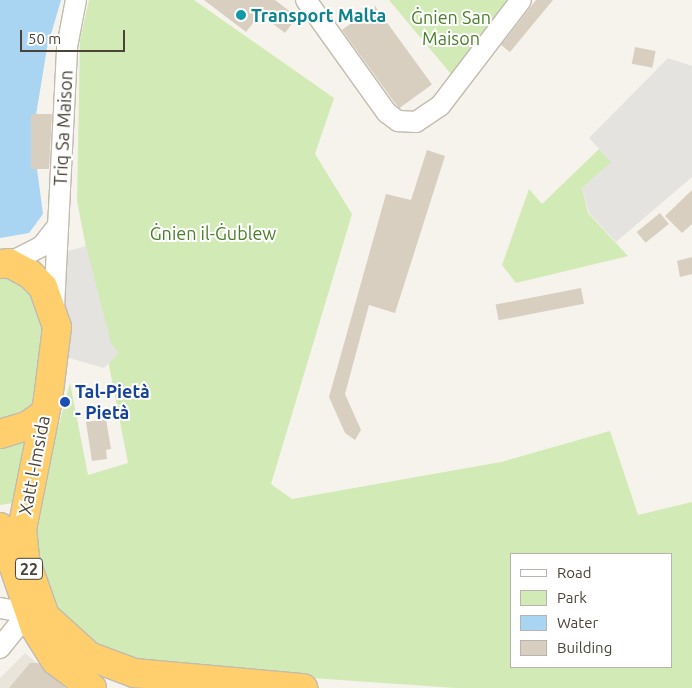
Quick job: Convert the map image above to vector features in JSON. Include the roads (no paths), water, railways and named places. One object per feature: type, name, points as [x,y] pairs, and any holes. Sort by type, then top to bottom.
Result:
[{"type":"highway","name":"Xatt l-Imsida","points":[[4,264],[42,287],[57,327],[44,414],[24,506],[25,559],[45,616],[89,656],[134,673],[302,688]]},
{"type":"highway","points":[[0,434],[27,426],[44,414]]},
{"type":"highway","name":"Xatt l-Imsida","points":[[0,527],[28,613],[56,661],[79,684]]},
{"type":"street","name":"Triq Sa Maison","points":[[53,315],[67,47],[76,0]]},
{"type":"street","points":[[306,0],[387,113],[398,121],[416,122],[440,106],[521,0]]},
{"type":"street","points":[[4,264],[42,246],[57,227]]},
{"type":"street","points":[[0,608],[28,613],[0,648]]},
{"type":"water","points":[[0,0],[61,0],[47,48],[36,115],[31,115],[31,168],[37,169],[43,214],[29,233],[0,238]]},
{"type":"place","name":"Transport Malta","points":[[241,15]]},
{"type":"place","name":"Tal-Pietà - Pietà","points":[[65,402]]},
{"type":"park label","name":"Ġnien San Maison","points":[[451,28]]},
{"type":"park label","name":"Ġnien il-Ġublew","points":[[213,233]]}]
